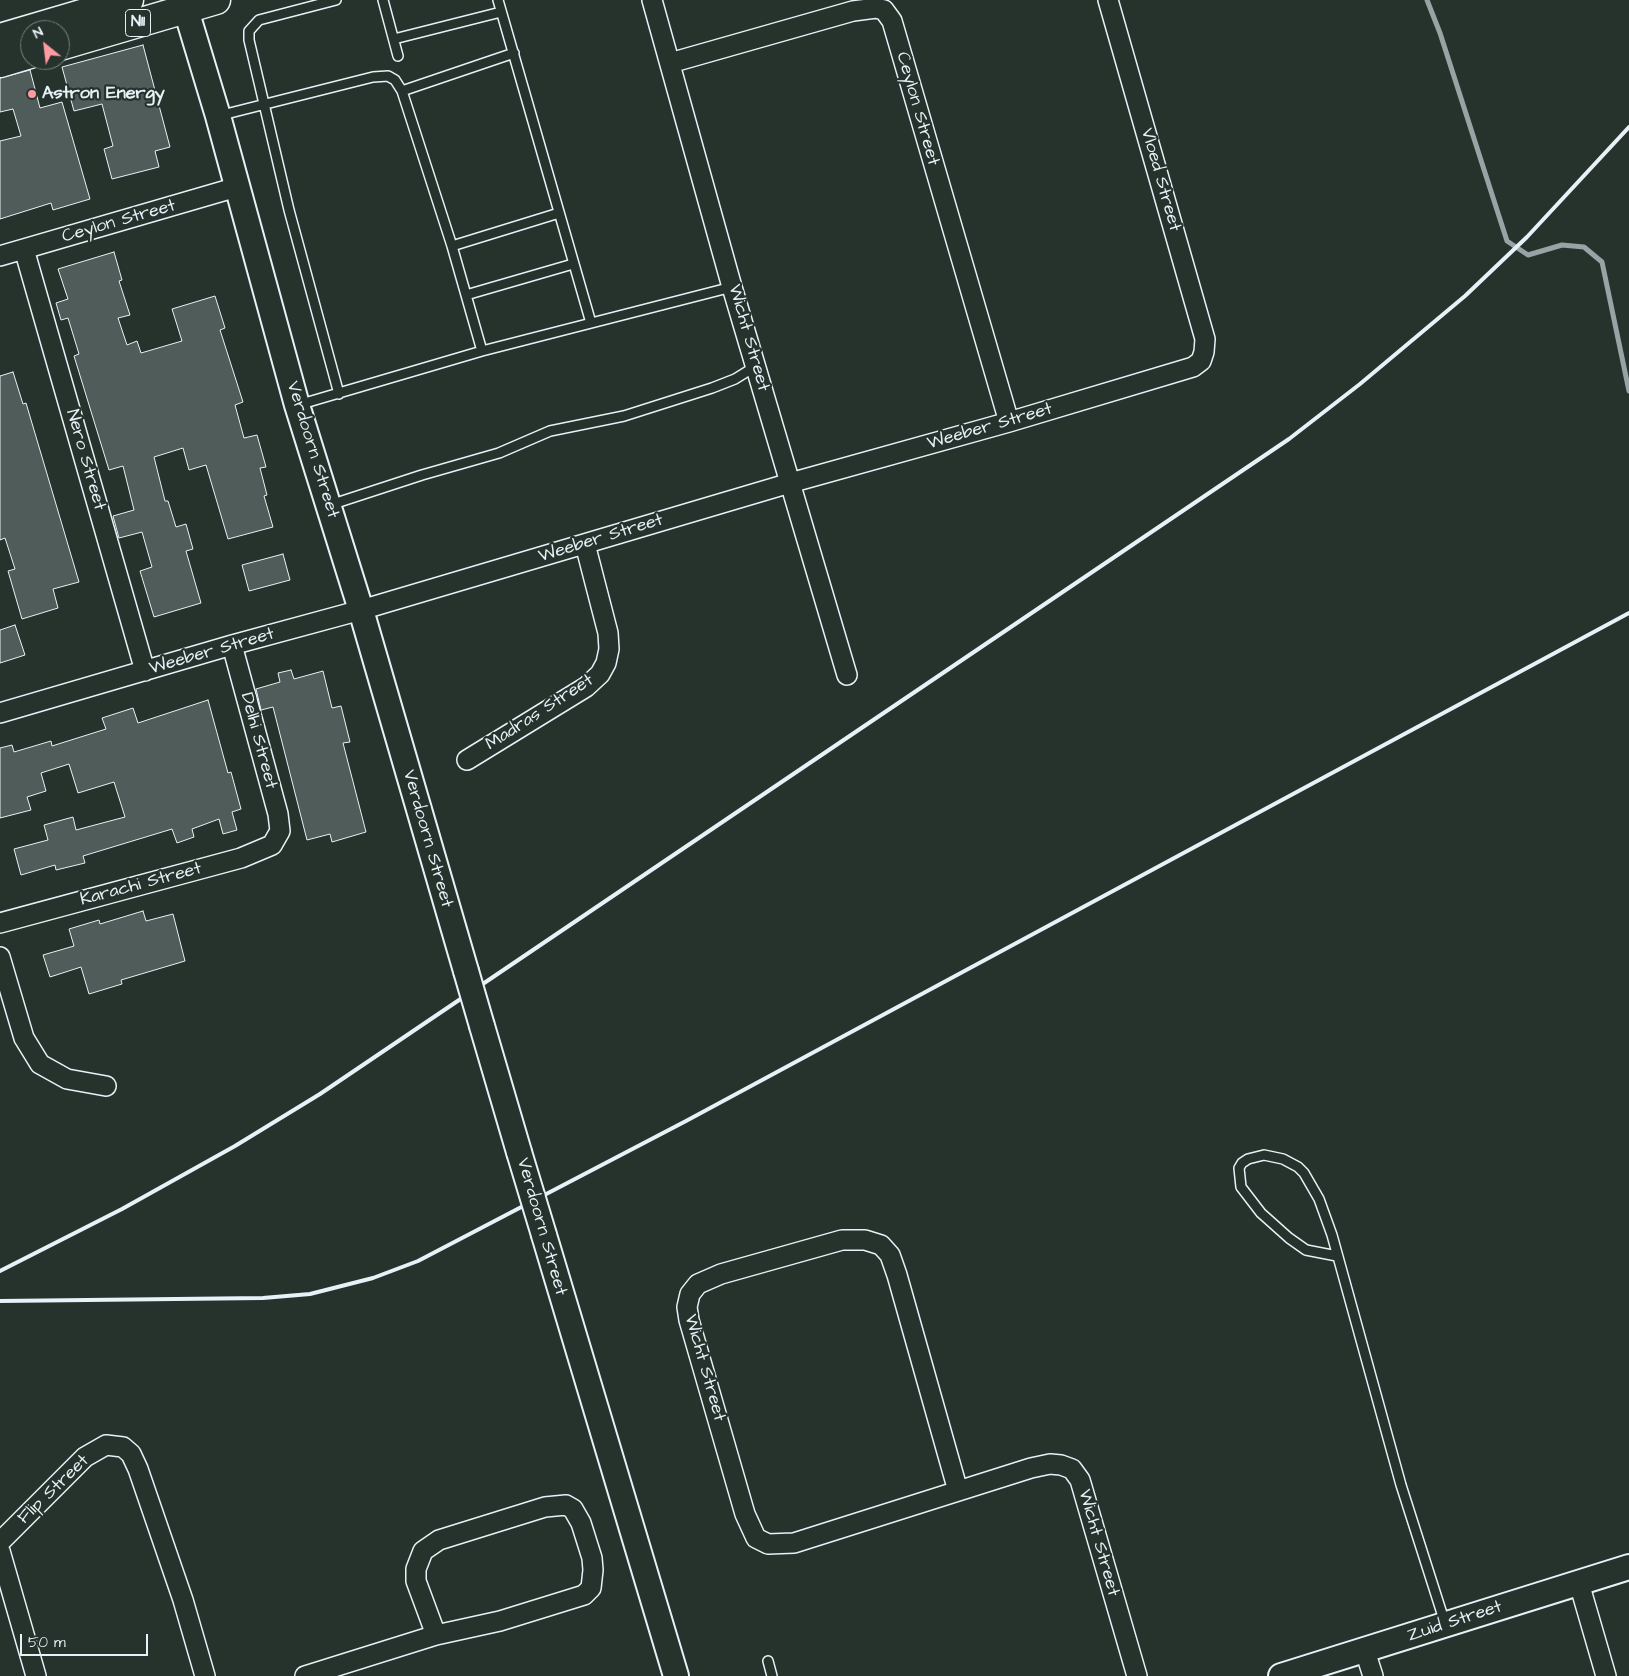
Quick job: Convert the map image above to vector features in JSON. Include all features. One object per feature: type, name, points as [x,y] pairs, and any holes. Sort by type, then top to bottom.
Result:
[{"type":"highway","name":"N11","points":[[0,38],[129,0]]},
{"type":"highway","name":"N11","points":[[70,43],[185,4],[216,0]]},
{"type":"highway","points":[[0,63],[20,57]]},
{"type":"street","name":"Wicht Street","points":[[652,0],[732,287],[847,675]]},
{"type":"street","name":"Vloed Street","points":[[1108,0],[1205,339],[1204,352],[1200,361]]},
{"type":"street","name":"Verdoorn Street","points":[[185,4],[218,116],[297,405],[361,610],[519,1152],[676,1676]]},
{"type":"street","name":"Ceylon Street","points":[[670,63],[853,11],[876,8],[888,15],[1009,422]]},
{"type":"street","name":"Ceylon Street","points":[[0,256],[237,187]]},
{"type":"street","name":"Nero Street","points":[[24,249],[145,671]]},
{"type":"street","name":"Weeber Street","points":[[0,714],[790,483],[1181,372],[1200,361]]},
{"type":"street","name":"Madras Street","points":[[468,760],[586,687],[600,674],[608,656],[608,633],[585,544]]},
{"type":"street","name":"Delhi Street","points":[[232,645],[278,814],[280,831],[278,838]]},
{"type":"street","name":"Karachi Street","points":[[0,922],[242,858],[272,845],[278,838]]},
{"type":"street","points":[[0,957],[24,1038],[40,1064],[67,1079],[106,1086]]},
{"type":"street","name":"Wicht Street","points":[[958,1491],[897,1275],[890,1255],[881,1245],[865,1240],[842,1240],[721,1274],[698,1284],[690,1294],[687,1307],[689,1320],[745,1514],[756,1538],[768,1544],[794,1543],[1050,1464],[1062,1465],[1077,1474],[1137,1676]]},
{"type":"street","name":"Flip Street","points":[[0,1542],[84,1457],[112,1444],[123,1447],[131,1454],[138,1469],[183,1600],[205,1676]]},
{"type":"street","points":[[305,1676],[436,1635],[500,1621],[584,1595],[591,1588],[592,1564],[581,1523],[573,1509],[566,1505],[545,1508],[439,1540],[423,1551],[416,1569],[416,1581],[436,1635]]},
{"type":"street","points":[[0,1551],[36,1676]]},
{"type":"street","name":"Zuid Street","points":[[1281,1676],[1629,1567]]},
{"type":"street","points":[[1579,1583],[1606,1676]]},
{"type":"street","points":[[1365,1651],[1373,1676]]},
{"type":"lane","points":[[336,0],[259,20],[253,24],[249,31],[249,40],[289,210],[339,394]]},
{"type":"lane","points":[[383,0],[398,56]]},
{"type":"lane","points":[[498,0],[591,323]]},
{"type":"lane","points":[[394,39],[502,12]]},
{"type":"lane","points":[[402,91],[514,53]]},
{"type":"lane","points":[[218,116],[381,75],[395,80],[402,91],[452,246],[482,351]]},
{"type":"lane","points":[[452,246],[559,213]]},
{"type":"lane","points":[[466,295],[573,264]]},
{"type":"lane","points":[[297,405],[482,351],[732,287]]},
{"type":"lane","points":[[329,506],[422,475],[499,453],[550,431],[617,418],[712,388],[735,379],[756,366]]},
{"type":"lane","points":[[1338,1256],[1306,1250],[1267,1219],[1248,1198],[1241,1187],[1239,1168],[1242,1163],[1248,1159],[1264,1155],[1283,1159],[1298,1167],[1310,1180],[1327,1217],[1338,1256],[1401,1485],[1445,1625]]},
{"type":"lane","points":[[768,1661],[772,1676]]},
{"type":"building","points":[[143,45],[170,147],[155,151],[159,167],[112,179],[104,149],[113,146],[102,104],[74,111],[63,70],[70,70],[70,65]]},
{"type":"building","points":[[30,70],[40,108],[62,102],[90,199],[53,210],[51,203],[0,219],[0,141],[21,136],[13,109],[0,112],[0,78]]},
{"type":"building","points":[[114,252],[122,280],[119,281],[130,315],[118,318],[127,345],[137,341],[141,353],[182,341],[172,309],[215,296],[225,328],[220,330],[243,402],[235,405],[244,438],[257,435],[266,467],[260,468],[267,495],[264,496],[273,527],[228,539],[206,465],[189,470],[183,448],[154,457],[165,501],[168,501],[176,527],[186,524],[193,549],[186,551],[201,603],[154,617],[140,571],[152,567],[142,532],[119,538],[113,516],[134,510],[123,466],[109,470],[74,356],[79,354],[68,318],[61,320],[56,303],[68,299],[58,269]]},
{"type":"building","points":[[13,372],[23,404],[26,403],[79,582],[53,589],[58,608],[22,619],[8,571],[15,569],[5,538],[0,540],[0,376]]},
{"type":"building","points":[[283,554],[290,580],[249,591],[242,565]]},
{"type":"building","points":[[15,625],[25,655],[0,663],[0,630]]},
{"type":"building","points":[[291,670],[294,679],[323,671],[332,708],[341,706],[350,742],[343,743],[366,832],[332,842],[330,834],[307,840],[273,707],[261,710],[256,689],[280,682],[278,673]]},
{"type":"building","points":[[208,700],[228,773],[231,772],[241,809],[232,812],[237,830],[223,834],[219,819],[192,829],[194,837],[177,843],[172,829],[83,856],[85,863],[56,870],[55,865],[21,875],[14,849],[48,840],[44,825],[73,817],[76,830],[125,817],[114,782],[78,793],[69,764],[41,773],[46,791],[27,797],[31,810],[0,818],[0,748],[12,745],[14,752],[51,741],[52,746],[106,729],[102,718],[133,708],[138,723]]},
{"type":"building","points":[[143,911],[146,921],[173,914],[185,961],[121,980],[122,984],[89,994],[81,967],[50,977],[43,955],[74,946],[69,929],[99,920],[100,924]]},
{"type":"waterway","points":[[1427,0],[1440,33],[1507,241],[1528,255],[1562,245],[1584,247],[1602,262],[1629,391]]},
{"type":"railway","points":[[0,1271],[122,1209],[235,1146],[320,1094],[1289,439],[1360,384],[1465,296],[1527,237],[1629,127]]},
{"type":"railway","points":[[0,1301],[263,1298],[310,1294],[373,1278],[418,1261],[686,1121],[1629,613]]},
{"type":"place","name":"Astron Energy","points":[[32,94]]}]
